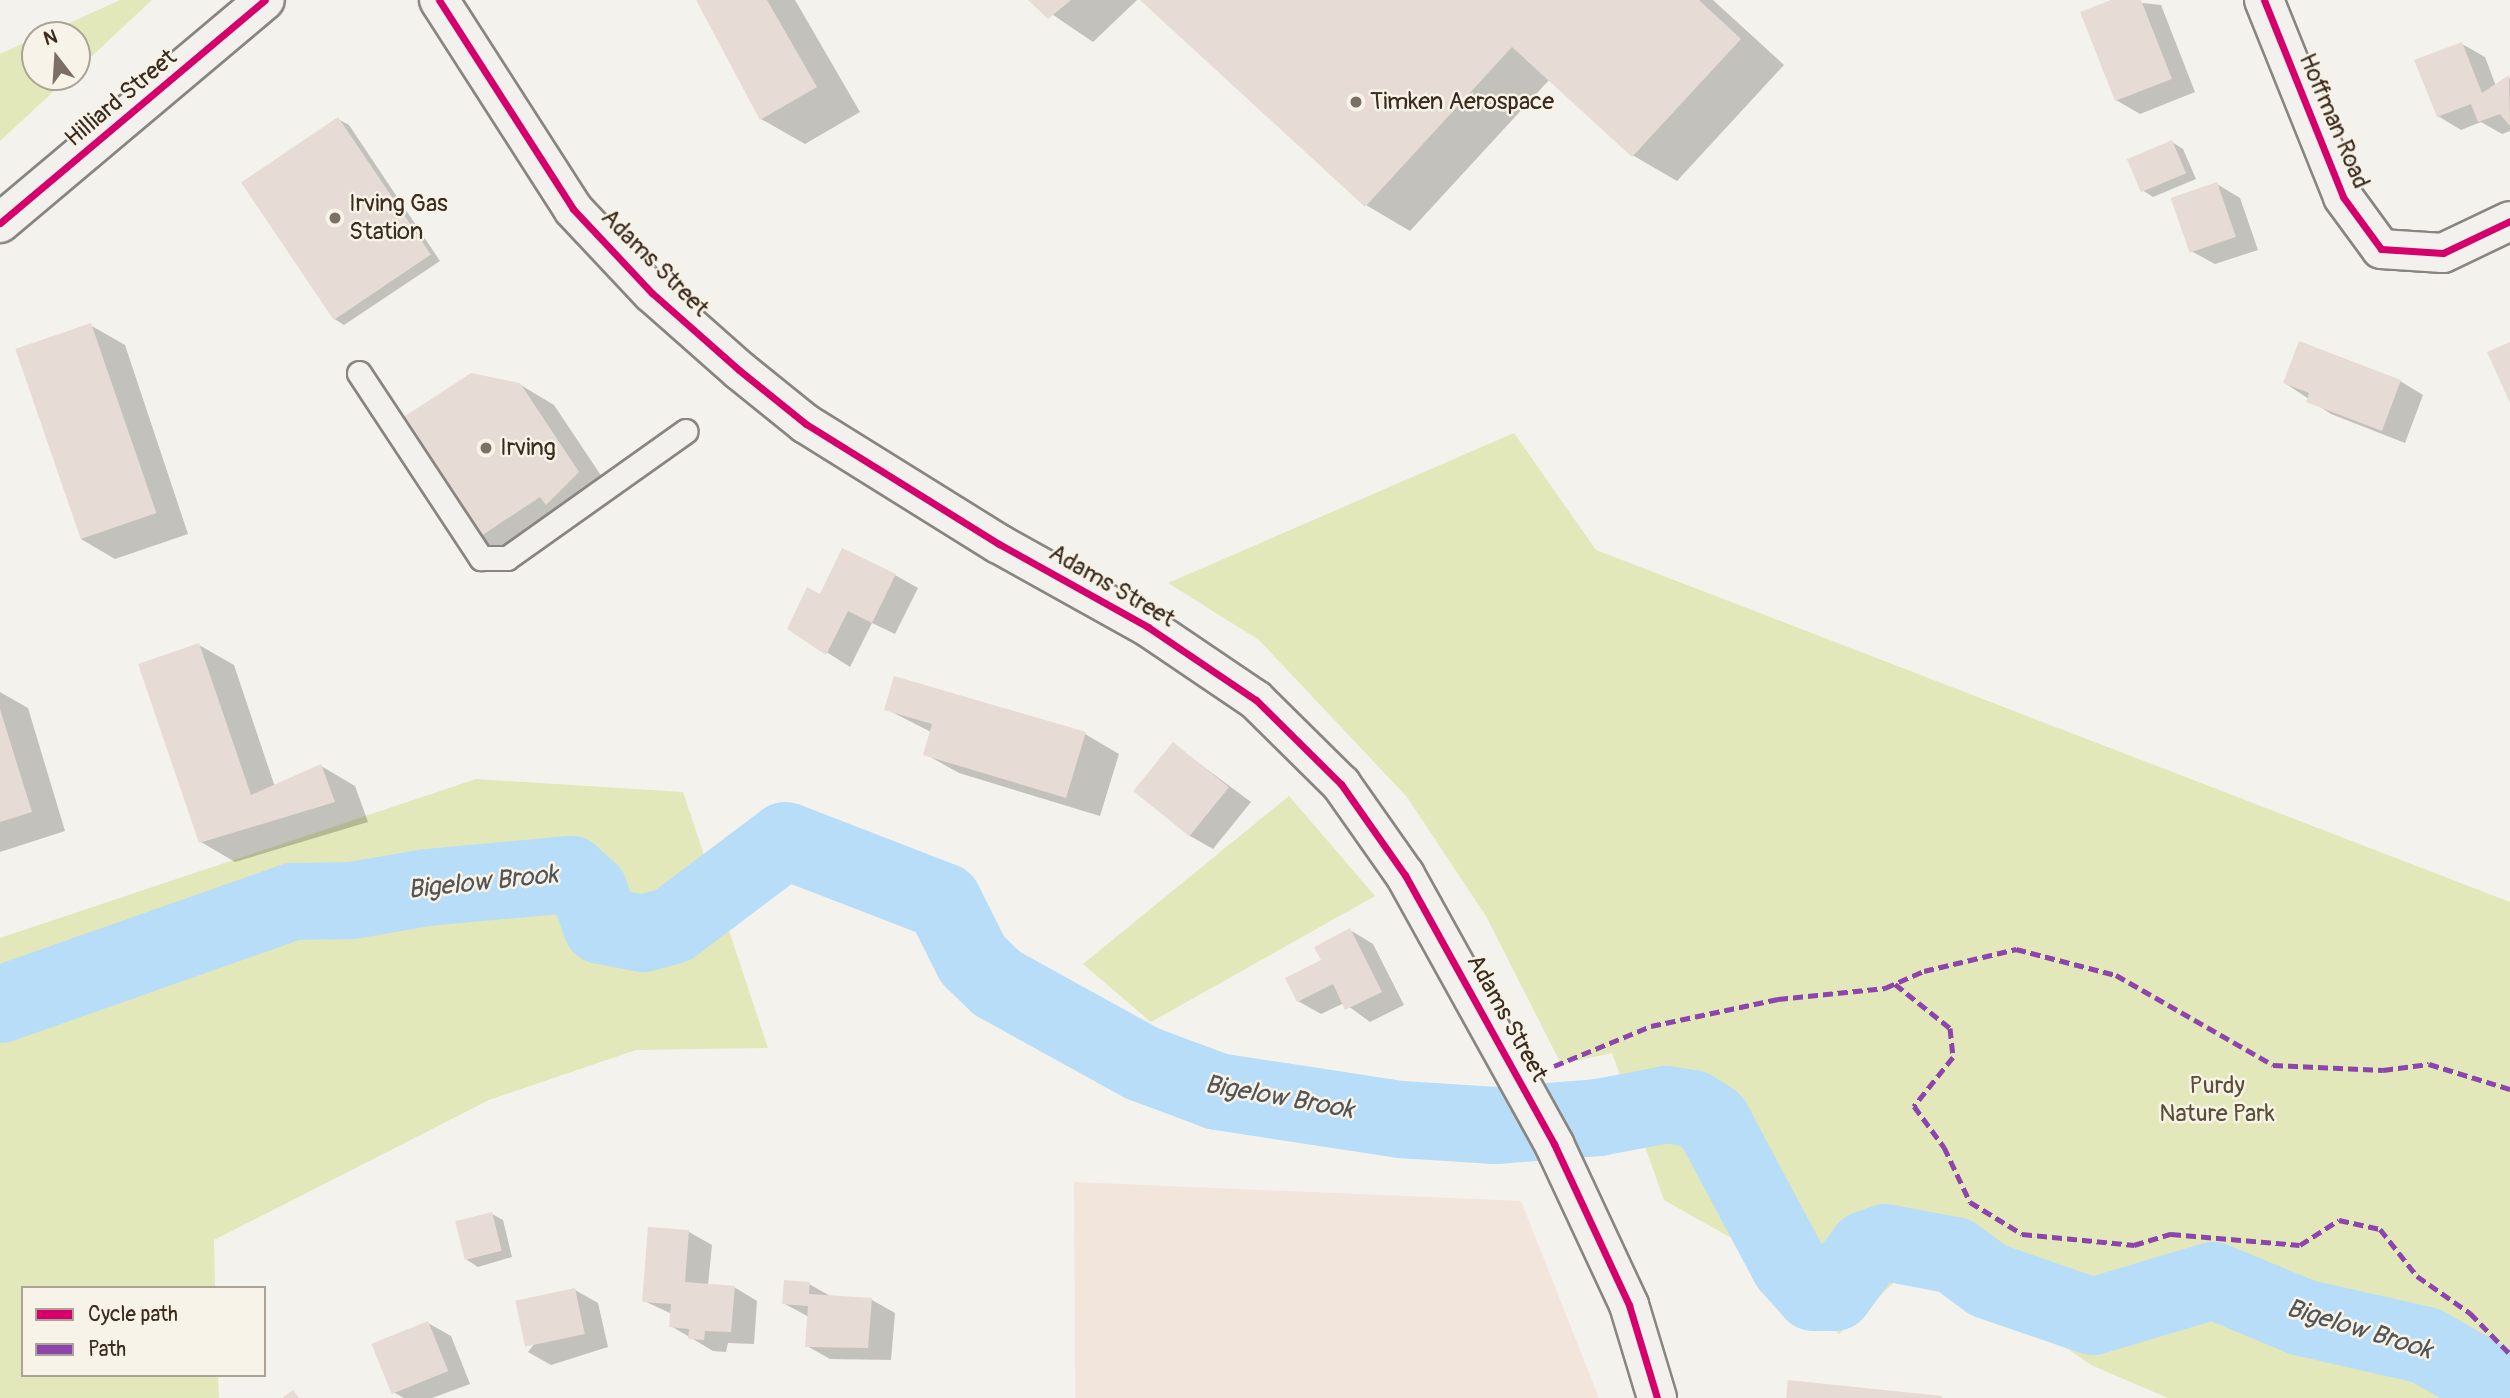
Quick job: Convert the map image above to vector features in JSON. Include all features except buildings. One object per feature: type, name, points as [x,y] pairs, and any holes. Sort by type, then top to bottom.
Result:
[{"type":"main road","name":"Hilliard Street","points":[[0,223],[265,0]]},
{"type":"main road","name":"Adams Street","points":[[439,0],[573,209],[652,293],[739,370],[806,424],[999,544],[1148,627],[1256,700],[1341,784],[1405,875],[1550,1136],[1629,1305],[1657,1398]]},
{"type":"main road","name":"Hoffman Road","points":[[2264,0],[2343,197],[2381,249],[2443,253],[2510,221]]},
{"type":"lane","points":[[359,373],[481,558],[507,558],[686,431]]},
{"type":"shaded area","points":[[1074,1182],[1521,1201],[1599,1398],[1075,1398]]},
{"type":"green space","points":[[120,0],[152,0],[91,57],[91,21],[74,21]]},
{"type":"green space","points":[[21,44],[21,91],[54,91],[0,141],[0,54]]},
{"type":"green space","name":"Purdy Nature Park","points":[[1514,433],[1596,550],[2510,902],[2510,1398],[2168,1398],[2091,1365],[1974,1284],[1933,1246],[1839,1334],[1740,1243],[1664,1200],[1612,1053],[1561,1064],[1486,916],[1407,797],[1259,640],[1168,583]]},
{"type":"green space","points":[[476,779],[683,792],[768,1048],[636,1050],[489,1100],[214,1240],[215,1286],[21,1286],[21,1377],[218,1377],[219,1398],[0,1398],[0,938]]},
{"type":"green space","points":[[1289,796],[1375,896],[1151,1022],[1083,964]]},
{"type":"waterway","name":"Bigelow Brook","points":[[0,1004],[292,901],[351,900],[426,887],[570,874],[589,891],[601,925],[642,933],[672,925],[785,840],[943,901],[972,959],[997,983],[1142,1063],[1217,1091],[1400,1119],[1495,1125],[1598,1117],[1666,1104],[1692,1108],[1712,1121],[1789,1265],[1813,1292],[1834,1292],[1866,1249],[1885,1242],[1954,1255],[1988,1280],[2092,1316],[2213,1280],[2302,1317],[2425,1345],[2510,1393]]},
{"type":"marked path","points":[[1554,1066],[1651,1026],[1778,999],[1885,988],[1924,971],[2016,949],[2116,975],[2273,1065],[2383,1070],[2429,1064],[2510,1089]]},
{"type":"marked path","points":[[1895,984],[1950,1028],[1953,1057],[1914,1106],[1944,1147],[1970,1202],[2022,1234],[2134,1245],[2171,1234],[2300,1245],[2339,1220],[2380,1229],[2417,1276],[2470,1313],[2510,1354]]},
{"type":"cycle path","points":[[0,223],[265,0]]},
{"type":"cycle path","points":[[439,0],[573,209],[652,293],[739,370],[806,424],[999,544],[1148,627],[1256,700],[1341,784],[1405,875],[1554,1144],[1629,1305],[1657,1398]]},
{"type":"cycle path","points":[[2264,0],[2343,197],[2381,249],[2443,253],[2510,221]]},
{"type":"place","name":"Timken Aerospace","points":[[1356,102]]},
{"type":"place","name":"Irving Gas Station","points":[[335,218]]},
{"type":"place","name":"Irving","points":[[486,448]]}]
